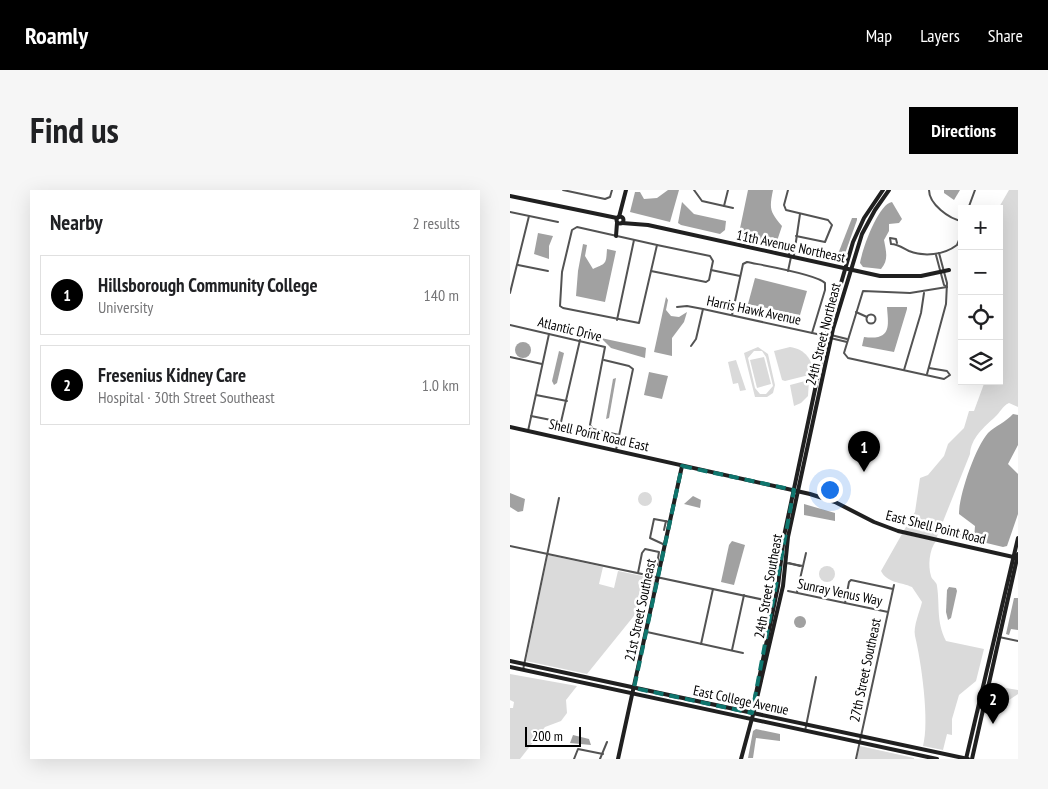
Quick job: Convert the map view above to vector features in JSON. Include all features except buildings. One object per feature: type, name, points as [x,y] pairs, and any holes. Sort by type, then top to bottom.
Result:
[{"type":"street","points":[[562,190],[606,199],[610,197],[612,190]]},
{"type":"street","points":[[616,236],[626,190]]},
{"type":"street","points":[[694,190],[702,201],[733,208]]},
{"type":"street","points":[[724,206],[728,190]]},
{"type":"street","points":[[788,190],[785,208],[788,211],[830,221],[832,226],[828,239],[824,242],[796,236]]},
{"type":"street","name":"24th Street Northeast","points":[[848,270],[853,242],[864,218],[883,190]]},
{"type":"street","name":"24th Street Northeast","points":[[797,491],[828,336],[848,270],[874,210],[889,190]]},
{"type":"street","points":[[929,190],[931,201],[953,219],[958,220]]},
{"type":"street","points":[[969,205],[975,190]]},
{"type":"street","name":"11th Avenue Northeast","points":[[510,196],[848,270],[893,277],[921,276],[944,271]]},
{"type":"street","points":[[510,212],[558,222]]},
{"type":"street","points":[[788,271],[800,214]]},
{"type":"street","points":[[510,293],[528,216]]},
{"type":"street","points":[[651,271],[706,282],[709,280],[713,260],[710,256],[656,244],[634,240],[577,227],[572,229],[562,272],[560,304],[563,308],[635,324],[640,322],[656,244]]},
{"type":"street","points":[[617,320],[634,240]]},
{"type":"street","points":[[896,243],[916,253],[938,253],[957,245],[958,243]]},
{"type":"street","points":[[791,257],[790,247],[794,245]]},
{"type":"street","points":[[927,375],[944,318],[947,288],[938,253]]},
{"type":"street","points":[[732,315],[743,264],[747,262],[788,271],[819,278],[825,283],[825,290],[812,333]]},
{"type":"street","points":[[518,265],[548,271]]},
{"type":"street","points":[[711,270],[740,276]]},
{"type":"street","points":[[929,368],[947,371],[950,376],[946,379],[846,358],[844,353],[864,290],[893,293],[924,292],[947,288]]},
{"type":"street","points":[[904,370],[921,313],[924,292]]},
{"type":"street","name":"Harris Hawk Avenue","points":[[677,307],[687,306],[703,309],[847,340]]},
{"type":"street","points":[[691,346],[696,339],[703,309]]},
{"type":"street","points":[[856,312],[867,317]]},
{"type":"street","name":"Atlantic Drive","points":[[510,325],[603,345],[606,349],[590,425],[593,429],[619,435]]},
{"type":"street","points":[[528,431],[549,334]]},
{"type":"street","points":[[531,416],[561,422],[580,340]]},
{"type":"street","points":[[510,357],[543,364]]},
{"type":"street","points":[[604,360],[629,366],[633,369],[616,450]]},
{"type":"street","points":[[536,394],[567,401]]},
{"type":"street","name":"Shell Point Road East","points":[[510,427],[682,466]]},
{"type":"street","name":"East Shell Point Road","points":[[682,466],[797,491],[835,502],[898,532],[1017,558]]},
{"type":"street","name":"21st Street Southeast","points":[[618,759],[658,577],[659,565],[665,545],[668,522],[682,466]]},
{"type":"street","name":"24th Street Southeast","points":[[741,759],[777,602],[797,491]]},
{"type":"street","points":[[523,670],[559,498]]},
{"type":"street","points":[[664,530],[668,522],[654,519],[650,538],[665,545]]},
{"type":"street","points":[[968,759],[1017,558],[1018,538]]},
{"type":"street","points":[[510,546],[777,602]]},
{"type":"street","points":[[638,573],[642,553],[645,549],[659,552],[659,565],[652,568]]},
{"type":"street","points":[[797,593],[806,553]]},
{"type":"street","points":[[968,759],[1017,558]]},
{"type":"street","points":[[785,563],[802,566]]},
{"type":"street","points":[[844,603],[851,580],[893,589]]},
{"type":"street","name":"27th Street Southeast","points":[[856,759],[894,585]]},
{"type":"street","points":[[701,644],[713,589]]},
{"type":"street","name":"Sunray Venus Way","points":[[788,591],[888,612]]},
{"type":"street","points":[[732,650],[744,595]]},
{"type":"street","points":[[646,632],[743,653]]},
{"type":"street","points":[[999,637],[1018,641]]},
{"type":"street","name":"East College Avenue","points":[[510,661],[968,759]]},
{"type":"street","name":"East College Avenue","points":[[510,667],[937,759]]},
{"type":"street","points":[[805,731],[816,677]]},
{"type":"street","points":[[600,759],[607,742]]},
{"type":"street","points":[[574,759],[578,749],[603,754]]},
{"type":"highlighted area","points":[[682,466],[794,490],[752,713],[634,688]]},
{"type":"shaded area","points":[[668,190],[679,190],[670,222],[630,212],[635,192],[640,192],[644,199],[657,198]]},
{"type":"shaded area","points":[[748,190],[773,190],[772,210],[782,226],[775,247],[738,238]]},
{"type":"shaded area","points":[[944,190],[960,190],[954,200],[944,193]]},
{"type":"shaded area","points":[[1009,190],[1018,190],[1018,407],[1007,404],[975,438],[936,539],[903,532],[915,512],[920,478],[928,475],[944,456],[948,444],[964,428],[969,411],[974,411],[984,385],[1003,385],[1003,205],[1000,205]]},
{"type":"shaded area","points":[[682,202],[694,214],[726,221],[725,230],[720,234],[681,225],[678,223]]},
{"type":"shaded area","points":[[892,202],[902,219],[899,223],[889,224],[889,231],[884,240],[886,255],[884,266],[881,269],[863,267],[860,263],[867,239],[881,211]]},
{"type":"shaded area","points":[[852,218],[857,218],[857,220],[842,262],[839,262],[838,254]]},
{"type":"shaded area","points":[[538,233],[553,236],[549,246],[549,259],[534,254]]},
{"type":"shaded area","points":[[583,244],[587,245],[585,256],[593,269],[604,263],[607,249],[616,251],[605,302],[576,296]]},
{"type":"shaded area","points":[[755,278],[807,291],[800,315],[748,304]]},
{"type":"shaded area","points":[[666,297],[668,300],[666,310],[671,316],[679,317],[687,312],[684,322],[672,338],[672,356],[654,352]]},
{"type":"shaded area","points":[[887,307],[907,307],[894,352],[862,346],[864,337],[873,338],[880,336],[887,330]]},
{"type":"shaded area","points":[[601,338],[646,348],[645,358],[611,348]]},
{"type":"shaded area","points":[[520,342],[526,342],[531,347],[529,356],[520,358],[515,353],[515,347]]},
{"type":"shaded area","points":[[758,347],[768,354],[775,385],[773,393],[767,397],[755,397],[744,353]],"holes":[[[754,351],[762,351],[766,357],[773,386],[766,394],[760,394],[755,388],[748,358]]]},
{"type":"shaded area","points":[[790,347],[800,350],[807,356],[812,364],[813,374],[785,381],[782,380],[774,351]]},
{"type":"shaded area","points":[[559,351],[564,353],[557,383],[554,385],[552,381]]},
{"type":"shaded area","points":[[764,357],[771,384],[757,388],[750,360]]},
{"type":"shaded area","points":[[736,360],[746,390],[740,391],[738,383],[733,384],[728,362]]},
{"type":"shaded area","points":[[649,372],[668,376],[662,399],[644,395]]},
{"type":"shaded area","points":[[616,378],[609,418],[606,419],[613,379]]},
{"type":"shaded area","points":[[809,380],[808,396],[801,403],[794,406],[790,385]]},
{"type":"shaded area","points":[[1013,414],[1018,415],[1018,445],[1008,464],[1018,474],[1018,514],[1007,546],[1003,547],[974,540],[975,526],[959,514],[965,484],[978,449],[988,433]]},
{"type":"shaded area","points":[[642,492],[648,492],[652,499],[648,506],[642,506],[638,502],[638,496]]},
{"type":"shaded area","points":[[510,493],[525,499],[523,511],[518,512],[510,507]]},
{"type":"shaded area","points":[[693,496],[701,500],[700,508],[684,504]]},
{"type":"shaded area","points":[[804,504],[835,513],[835,521],[804,515]]},
{"type":"shaded area","points":[[954,529],[964,531],[964,538],[953,537]]},
{"type":"shaded area","points":[[902,534],[936,541],[931,553],[930,568],[932,577],[937,585],[940,620],[946,641],[984,649],[976,681],[959,695],[952,719],[952,735],[947,734],[943,750],[923,746],[926,722],[925,707],[915,632],[922,602],[912,587],[887,578],[881,571]]},
{"type":"shaded area","points":[[732,541],[745,545],[734,585],[721,582],[729,545]]},
{"type":"shaded area","points":[[548,555],[603,567],[599,584],[614,588],[618,571],[657,579],[654,591],[587,674],[526,661]]},
{"type":"shaded area","points":[[827,566],[833,568],[835,574],[833,580],[827,582],[821,580],[819,574],[821,568]]},
{"type":"shaded area","points":[[949,587],[956,588],[957,591],[951,618],[948,620],[946,612],[947,590]]},
{"type":"shaded area","points":[[1014,598],[1018,598],[1018,630],[1011,629],[1009,635],[1006,634]]},
{"type":"shaded area","points":[[798,616],[802,616],[806,622],[802,628],[798,628],[794,624],[794,620]]},
{"type":"shaded area","points":[[510,674],[577,686],[566,700],[567,713],[561,721],[545,727],[520,759],[510,759],[510,708],[513,708],[514,702],[510,700]]},
{"type":"shaded area","points":[[991,685],[1000,687],[1003,695],[1008,695],[1009,700],[995,709],[986,707]]},
{"type":"shaded area","points":[[1000,687],[1018,690],[1018,694],[1009,700],[1008,696],[1003,695]]},
{"type":"shaded area","points":[[756,729],[780,734],[780,741],[756,738],[753,758],[748,758],[753,731]]},
{"type":"shaded area","points":[[573,735],[589,739],[591,745],[570,743]]},
{"type":"shaded area","points":[[860,746],[914,758],[914,759],[857,759]]},
{"type":"place","name":"Hillsborough Community College","points":[[864,472]]},
{"type":"place","name":"Fresenius Kidney Care","points":[[993,724]]}]
